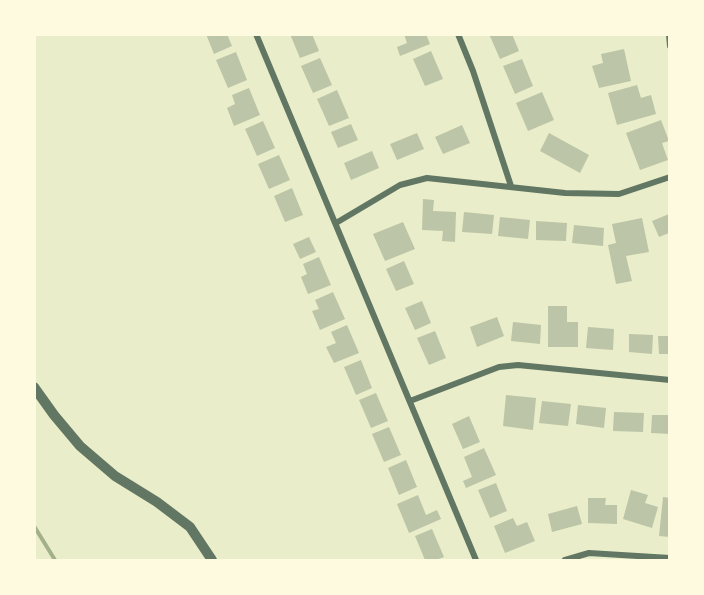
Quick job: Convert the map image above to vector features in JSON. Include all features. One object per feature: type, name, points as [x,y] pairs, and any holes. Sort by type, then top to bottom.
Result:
[{"type":"street","points":[[256,34],[476,561]]},
{"type":"street","points":[[458,34],[473,71],[511,186]]},
{"type":"street","points":[[669,34],[669,46]]},
{"type":"street","points":[[336,223],[400,184],[427,178],[565,194],[619,194],[669,177]]},
{"type":"street","points":[[410,401],[499,367],[518,365],[669,380]]},
{"type":"street","points":[[34,387],[54,415],[81,446],[115,476],[157,502],[190,527],[212,561]]},
{"type":"street","points":[[565,561],[589,553],[669,558]]},
{"type":"building","points":[[206,34],[227,34],[232,46],[214,54]]},
{"type":"building","points":[[290,34],[312,34],[319,51],[300,58]]},
{"type":"building","points":[[404,34],[426,34],[430,44],[400,56],[397,47],[407,43]]},
{"type":"building","points":[[489,34],[512,34],[519,51],[500,59]]},
{"type":"building","points":[[624,49],[631,81],[599,88],[592,66],[603,63],[601,54]]},
{"type":"building","points":[[431,51],[443,79],[425,86],[413,59]]},
{"type":"building","points":[[236,52],[247,80],[228,88],[216,60]]},
{"type":"building","points":[[320,58],[332,85],[313,93],[301,66]]},
{"type":"building","points":[[522,59],[533,86],[515,94],[503,66]]},
{"type":"building","points":[[637,85],[641,98],[651,95],[656,114],[617,125],[608,93]]},
{"type":"building","points":[[249,88],[260,115],[234,126],[227,108],[235,104],[232,95]]},
{"type":"building","points":[[337,90],[349,118],[329,126],[317,99]]},
{"type":"building","points":[[542,92],[554,120],[528,131],[516,103]]},
{"type":"building","points":[[661,120],[669,141],[662,143],[668,160],[640,170],[626,133]]},
{"type":"building","points":[[263,121],[275,148],[257,156],[245,129]]},
{"type":"building","points":[[351,124],[358,140],[338,148],[331,132]]},
{"type":"building","points":[[462,125],[470,143],[443,154],[435,137]]},
{"type":"building","points":[[417,133],[424,149],[397,160],[390,144]]},
{"type":"building","points":[[549,133],[589,155],[580,173],[540,151]]},
{"type":"building","points":[[372,151],[379,168],[351,180],[344,163]]},
{"type":"building","points":[[279,155],[290,180],[269,189],[258,164]]},
{"type":"building","points":[[292,188],[303,215],[285,222],[274,196]]},
{"type":"building","points":[[423,199],[434,200],[433,211],[456,212],[455,242],[442,241],[443,231],[422,230]]},
{"type":"building","points":[[464,212],[494,215],[492,234],[462,232]]},
{"type":"building","points":[[669,214],[669,233],[659,237],[652,221]]},
{"type":"building","points":[[500,217],[530,220],[528,239],[498,236]]},
{"type":"building","points":[[642,218],[649,252],[626,256],[632,281],[616,284],[608,245],[616,243],[612,224]]},
{"type":"building","points":[[536,221],[567,223],[566,241],[536,240]]},
{"type":"building","points":[[403,222],[415,249],[385,261],[373,234]]},
{"type":"building","points":[[574,225],[604,228],[603,246],[572,243]]},
{"type":"building","points":[[309,237],[316,252],[300,259],[293,244]]},
{"type":"building","points":[[319,257],[331,285],[308,294],[301,277],[307,274],[303,264]]},
{"type":"building","points":[[404,261],[414,284],[396,291],[386,269]]},
{"type":"building","points":[[333,292],[345,319],[320,330],[312,311],[319,309],[315,300]]},
{"type":"building","points":[[422,301],[431,323],[415,330],[405,308]]},
{"type":"building","points":[[548,306],[567,306],[567,322],[578,322],[578,347],[548,347]]},
{"type":"building","points":[[497,317],[504,336],[477,347],[470,327]]},
{"type":"building","points":[[513,322],[541,325],[540,344],[511,341]]},
{"type":"building","points":[[347,325],[359,353],[334,363],[326,347],[336,343],[331,332]]},
{"type":"building","points":[[588,327],[614,329],[613,350],[586,348]]},
{"type":"building","points":[[435,331],[446,358],[429,365],[417,338]]},
{"type":"building","points":[[629,334],[653,335],[652,354],[629,352]]},
{"type":"building","points":[[658,336],[670,336],[670,354],[659,354]]},
{"type":"building","points":[[361,360],[372,388],[356,395],[344,367]]},
{"type":"building","points":[[376,393],[388,421],[371,428],[359,400]]},
{"type":"building","points":[[506,395],[536,398],[533,430],[503,426]]},
{"type":"building","points":[[542,401],[571,404],[568,426],[539,423]]},
{"type":"building","points":[[578,405],[606,408],[604,428],[576,424]]},
{"type":"building","points":[[614,412],[644,413],[643,432],[613,431]]},
{"type":"building","points":[[652,415],[670,415],[670,434],[651,433]]},
{"type":"building","points":[[469,416],[480,442],[463,449],[452,424]]},
{"type":"building","points":[[389,427],[401,455],[384,462],[372,434]]},
{"type":"building","points":[[484,448],[496,475],[466,488],[463,481],[472,477],[464,457]]},
{"type":"building","points":[[406,460],[417,487],[399,495],[388,468]]},
{"type":"building","points":[[496,483],[507,511],[490,518],[478,490]]},
{"type":"building","points":[[631,490],[648,495],[645,503],[658,507],[652,528],[623,519]]},
{"type":"building","points":[[418,495],[426,515],[437,510],[441,519],[409,533],[397,504]]},
{"type":"building","points":[[663,497],[670,498],[670,537],[659,536]]},
{"type":"building","points":[[588,498],[606,498],[605,505],[617,505],[617,524],[588,523]]},
{"type":"building","points":[[577,506],[582,524],[552,532],[548,514]]},
{"type":"building","points":[[513,518],[517,526],[527,522],[535,541],[505,553],[494,526]]},
{"type":"building","points":[[432,529],[444,557],[425,560],[415,536]]},
{"type":"waterway","points":[[34,526],[55,560]]}]
